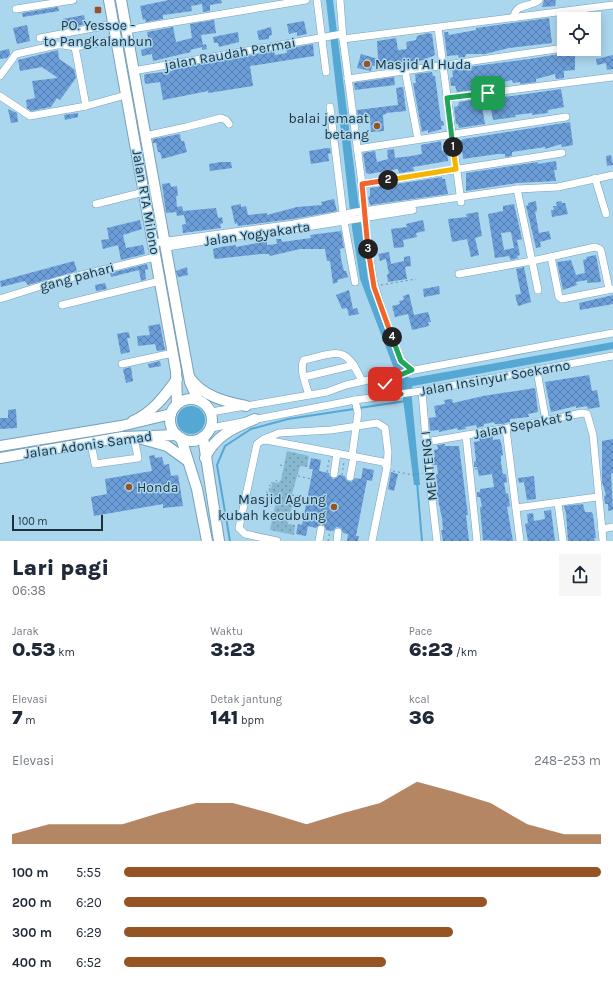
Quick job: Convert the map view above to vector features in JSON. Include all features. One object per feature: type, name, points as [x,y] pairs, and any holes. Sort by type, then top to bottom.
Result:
[{"type":"highway","name":"Jalan RTA Milono","points":[[109,0],[173,353],[177,379],[177,404]]},
{"type":"highway","name":"Jalan RTA Milono","points":[[121,0],[166,244],[188,374],[198,400]]},
{"type":"highway","points":[[137,153],[148,151]]},
{"type":"highway","points":[[188,374],[193,382],[211,396],[230,403],[246,406]]},
{"type":"highway","points":[[123,437],[122,426],[137,419],[151,409],[165,396],[177,379]]},
{"type":"highway","points":[[179,436],[192,440],[203,437],[210,428],[212,420],[211,412],[204,403],[198,400],[187,399],[177,404],[171,414],[171,425],[179,436],[197,489],[207,541]]},
{"type":"highway","name":"Jalan Adonis Samad","points":[[0,446],[122,426],[171,414]]},
{"type":"highway","points":[[205,458],[212,446],[224,433],[255,419]]},
{"type":"highway","name":"Jalan Adonis Samad","points":[[0,458],[123,437],[179,436]]},
{"type":"highway","points":[[134,437],[167,446],[188,461]]},
{"type":"highway","points":[[203,437],[205,458],[219,541]]},
{"type":"street","points":[[16,9],[68,0]]},
{"type":"street","points":[[126,30],[306,0]]},
{"type":"street","points":[[317,0],[324,37],[326,72]]},
{"type":"street","points":[[340,0],[340,36],[348,79],[362,184],[360,214],[374,287],[399,357],[408,372]]},
{"type":"street","points":[[514,18],[514,12],[519,7],[533,4],[539,0]]},
{"type":"street","name":"jalan Raudah Permai","points":[[133,71],[324,37],[438,28],[514,18],[604,3],[613,5]]},
{"type":"street","points":[[40,38],[114,24]]},
{"type":"street","points":[[438,28],[461,200]]},
{"type":"street","points":[[0,76],[16,54],[57,45],[75,47],[116,40]]},
{"type":"street","points":[[75,47],[86,106]]},
{"type":"street","points":[[348,79],[557,49]]},
{"type":"street","points":[[405,70],[418,139]]},
{"type":"street","points":[[447,98],[613,77]]},
{"type":"street","points":[[0,96],[30,116],[86,106],[126,95]]},
{"type":"street","points":[[330,107],[355,282]]},
{"type":"street","points":[[357,149],[451,133],[566,117]]},
{"type":"street","points":[[145,136],[220,118],[226,120],[229,124]]},
{"type":"street","points":[[362,184],[562,153]]},
{"type":"street","points":[[153,243],[166,244],[360,214],[552,187],[595,178],[613,176]]},
{"type":"street","points":[[595,178],[606,214]]},
{"type":"street","points":[[96,204],[144,192]]},
{"type":"street","points":[[517,192],[538,290]]},
{"type":"street","points":[[459,274],[532,261],[595,247],[600,249],[611,289],[561,299],[551,257]]},
{"type":"street","name":"gang pahari","points":[[0,299],[57,280],[155,257]]},
{"type":"street","points":[[62,305],[160,281]]},
{"type":"street","name":"Jalan Insinyur Soekarno","points":[[327,392],[335,388],[362,381],[613,333]]},
{"type":"street","points":[[122,364],[173,353]]},
{"type":"street","points":[[309,395],[302,364],[304,360],[336,353],[349,357],[362,381]]},
{"type":"street","name":"Jalan Insinyur Soekarno","points":[[210,428],[273,415],[356,405],[382,396],[412,393],[613,356]]},
{"type":"street","points":[[304,377],[354,365]]},
{"type":"street","points":[[537,371],[546,421]]},
{"type":"street","points":[[391,376],[393,378],[392,388],[396,392],[402,394]]},
{"type":"street","points":[[211,412],[380,382],[385,384],[387,390],[382,396]]},
{"type":"street","name":"MENTENG I","points":[[422,391],[437,541]]},
{"type":"street","points":[[270,401],[273,415]]},
{"type":"street","points":[[350,477],[356,426],[356,405]]},
{"type":"street","name":"Jalan Sepakat 5","points":[[426,442],[506,429],[582,413],[589,415],[597,472],[597,497],[603,541]]},
{"type":"street","points":[[277,541],[248,538],[241,531],[240,522],[257,444],[279,433],[331,430],[377,423],[385,428],[388,452],[387,468],[372,541]]},
{"type":"street","points":[[506,429],[520,541]]},
{"type":"street","points":[[466,436],[477,541]]},
{"type":"street","points":[[91,443],[95,464],[138,458],[134,437]]},
{"type":"street","points":[[261,441],[266,440],[384,462],[387,468]]},
{"type":"street","points":[[334,474],[337,453]]},
{"type":"street","points":[[516,508],[597,497]]},
{"type":"street","points":[[558,503],[563,541]]},
{"type":"street","points":[[602,529],[613,527]]},
{"type":"street","points":[[319,541],[321,529]]},
{"type":"street","points":[[337,541],[338,532]]},
{"type":"path","points":[[374,287],[416,278]]},
{"type":"path","points":[[329,457],[334,474]]},
{"type":"path","points":[[334,474],[345,460]]},
{"type":"path","points":[[470,470],[510,464]]},
{"type":"path","points":[[280,465],[284,466]]},
{"type":"path","points":[[387,468],[413,476],[419,474]]},
{"type":"path","points":[[298,476],[311,479]]},
{"type":"path","points":[[266,492],[270,493]]},
{"type":"path","points":[[292,495],[307,498]]},
{"type":"path","points":[[290,513],[304,515]]},
{"type":"path","points":[[328,541],[330,530]]},
{"type":"shaded area","points":[[326,0],[333,0],[368,279],[407,377],[412,378],[613,342],[613,349],[413,386],[411,389],[420,485],[414,485],[402,391],[397,384],[398,379],[360,279],[352,228]]},
{"type":"shaded area","points":[[191,406],[201,410],[205,420],[201,430],[191,434],[181,430],[177,420],[181,410]]},
{"type":"shaded area","points":[[287,451],[309,456],[307,467],[300,466],[291,497],[292,505],[288,524],[295,525],[294,535],[270,530],[276,502],[274,499],[269,498],[270,493],[268,489],[272,487],[271,482],[278,483],[281,480]]},
{"type":"building","points":[[169,0],[221,0],[222,3],[210,5],[210,11],[203,12],[202,4],[191,6],[192,11],[163,15],[163,19],[146,22],[145,19],[143,20],[140,6]]},
{"type":"building","points":[[544,0],[556,0],[555,6],[542,7]]},
{"type":"building","points":[[58,7],[59,11],[23,17],[22,13]]},
{"type":"building","points":[[84,15],[86,24],[74,27],[73,23],[65,25],[63,19]]},
{"type":"building","points":[[549,18],[552,43],[509,48],[485,54],[466,54],[465,57],[459,58],[458,55],[447,56],[444,32],[448,32],[449,35],[476,30],[476,28]]},
{"type":"building","points":[[214,20],[216,33],[201,35],[203,45],[206,44],[207,49],[202,50],[202,47],[190,50],[191,52],[153,61],[152,54],[142,56],[141,50],[150,47],[147,32],[173,27],[176,42],[192,38],[190,24]]},
{"type":"building","points":[[304,21],[307,34],[297,36],[297,32],[289,34],[287,24]]},
{"type":"building","points":[[27,25],[30,41],[17,44],[13,28]]},
{"type":"building","points":[[271,27],[272,35],[269,36],[269,39],[259,40],[257,31]]},
{"type":"building","points":[[238,32],[239,42],[219,47],[218,43],[214,43],[213,37]]},
{"type":"building","points":[[428,33],[432,34],[435,55],[424,60],[372,66],[371,71],[357,68],[361,54],[378,59],[377,41],[396,38],[398,50],[407,49],[406,42],[416,40],[417,36]]},
{"type":"building","points":[[313,44],[314,56],[250,66],[253,86],[208,93],[208,91],[163,100],[160,82],[145,84],[144,75],[146,74],[172,71],[171,69],[274,51],[275,55],[287,53],[286,49]]},
{"type":"building","points":[[9,49],[10,54],[7,58],[0,59],[0,51]]},
{"type":"building","points":[[58,50],[59,59],[74,69],[76,78],[60,100],[57,98],[51,107],[31,111],[27,108],[26,100],[35,98],[32,81],[58,78],[42,67],[20,71],[18,60]]},
{"type":"building","points":[[557,54],[557,56],[575,56],[575,70],[564,71],[564,78],[556,79],[555,74],[536,79],[536,82],[520,84],[520,82],[513,83],[512,80],[494,84],[495,87],[457,92],[455,86],[451,86],[450,78],[453,77],[452,69]]},
{"type":"building","points":[[613,55],[613,69],[607,70],[606,63],[597,65],[596,59]]},
{"type":"building","points":[[432,72],[433,76],[435,76],[441,121],[443,121],[444,125],[441,126],[442,129],[428,133],[428,130],[422,132],[413,83],[416,83],[415,74]]},
{"type":"building","points":[[394,77],[395,85],[355,90],[354,83]]},
{"type":"building","points":[[403,87],[406,111],[386,113],[383,115],[384,131],[371,132],[370,117],[358,119],[357,110],[398,105],[396,88]]},
{"type":"building","points":[[561,89],[564,107],[548,110],[548,113],[515,115],[516,117],[493,120],[489,98]]},
{"type":"building","points":[[471,100],[472,102],[481,100],[485,124],[459,128],[458,124],[456,124],[454,107],[458,106],[459,102]]},
{"type":"building","points":[[8,109],[17,113],[18,122],[11,123]]},
{"type":"building","points":[[78,113],[78,117],[65,120],[64,115]]},
{"type":"building","points":[[570,122],[573,145],[562,147],[561,144],[545,149],[545,147],[512,152],[512,156],[505,157],[505,154],[497,154],[463,159],[461,140]]},
{"type":"building","points":[[180,134],[181,141],[184,141],[187,152],[162,159],[160,152],[158,152],[156,143],[153,143],[153,139]]},
{"type":"building","points":[[441,141],[442,151],[447,150],[448,161],[413,167],[414,171],[399,173],[398,169],[369,174],[366,173],[363,153],[375,151],[377,162],[388,159],[387,150],[394,149],[395,158],[411,156],[422,154],[421,145]]},
{"type":"building","points":[[330,148],[331,153],[328,154],[329,161],[311,164],[309,151]]},
{"type":"building","points":[[611,155],[613,165],[607,166],[606,156]]},
{"type":"building","points":[[556,161],[557,170],[554,170],[556,181],[517,183],[466,191],[466,173],[538,162],[538,164]]},
{"type":"building","points":[[231,162],[232,168],[210,171],[209,164]]},
{"type":"building","points":[[442,177],[442,179],[445,179],[448,194],[370,205],[368,197],[370,196],[370,188]]},
{"type":"building","points":[[170,183],[171,187],[177,186],[177,207],[182,206],[183,211],[216,208],[218,218],[222,217],[223,223],[220,224],[221,228],[183,233],[182,225],[186,224],[184,215],[177,216],[176,212],[166,213],[162,184]]},
{"type":"building","points":[[334,199],[337,211],[293,219],[238,226],[237,223],[235,224],[231,206],[241,204],[241,207],[246,206],[248,215],[267,213],[267,215],[297,207],[322,205],[321,202]]},
{"type":"building","points":[[536,201],[537,211],[535,212],[539,233],[549,231],[551,239],[540,242],[541,247],[536,248],[526,206],[528,203]]},
{"type":"building","points":[[561,201],[562,203],[565,203],[568,214],[552,217],[551,210],[554,210],[553,206],[557,206],[556,202]]},
{"type":"building","points":[[514,204],[522,239],[517,240],[520,255],[517,256],[518,258],[511,260],[509,256],[495,258],[488,214],[503,211],[503,206]],"holes":[[[511,232],[514,248],[504,250],[501,233]]]},
{"type":"building","points":[[478,212],[482,236],[475,238],[479,255],[471,257],[467,239],[452,242],[448,219],[467,217],[466,214]]},
{"type":"building","points":[[140,220],[142,229],[123,235],[126,248],[143,245],[145,254],[121,260],[118,245],[103,249],[101,240],[109,239],[107,228]]},
{"type":"building","points":[[423,220],[425,231],[416,233],[417,237],[403,240],[404,247],[394,248],[391,229],[407,227],[406,224]]},
{"type":"building","points":[[341,231],[344,248],[340,249],[341,259],[344,271],[346,271],[348,277],[337,280],[338,282],[333,284],[330,261],[327,261],[325,249],[300,249],[270,256],[269,254],[260,254],[215,259],[214,257],[213,249],[221,247],[236,245],[236,247],[267,241],[267,245],[277,244],[276,239],[281,239],[282,242],[311,238],[310,235]]},
{"type":"building","points":[[389,252],[391,264],[404,261],[404,257],[410,256],[411,266],[405,267],[407,279],[388,282],[387,274],[389,274],[386,259],[380,261],[378,254]]},
{"type":"building","points":[[596,255],[601,282],[587,283],[587,280],[576,282],[577,285],[563,290],[557,262],[571,260],[576,275],[585,273],[583,260],[587,259],[586,257]]},
{"type":"building","points":[[74,261],[77,271],[28,285],[25,281],[1,287],[0,281]]},
{"type":"building","points":[[147,264],[148,269],[145,270],[146,279],[141,281],[139,270],[111,277],[110,273]]},
{"type":"building","points":[[187,267],[188,275],[178,277],[176,271]]},
{"type":"building","points":[[524,267],[531,302],[518,306],[515,295],[521,294],[516,269]]},
{"type":"building","points":[[105,283],[107,289],[96,291],[95,285]]},
{"type":"building","points":[[439,286],[440,294],[424,297],[423,289]]},
{"type":"building","points":[[349,290],[353,309],[357,308],[359,314],[349,316],[347,308],[342,309],[336,295]]},
{"type":"building","points":[[409,294],[414,315],[428,312],[431,322],[428,322],[429,326],[412,330],[408,314],[395,317],[392,306],[400,304],[399,301],[404,300],[403,296]]},
{"type":"building","points":[[613,295],[613,304],[580,310],[579,303]]},
{"type":"building","points":[[160,324],[165,350],[157,351],[155,344],[138,346],[137,336],[150,335],[148,326]]},
{"type":"building","points":[[129,333],[130,338],[127,338],[130,352],[121,354],[117,334]]},
{"type":"building","points":[[160,361],[161,366],[149,368],[148,364]]},
{"type":"building","points":[[131,367],[133,381],[126,383],[123,369]]},
{"type":"building","points":[[589,375],[592,391],[597,390],[600,407],[588,409],[587,406],[576,408],[576,406],[551,412],[545,382]]},
{"type":"building","points":[[535,388],[538,412],[528,414],[529,417],[510,419],[510,422],[502,424],[495,424],[494,422],[484,424],[484,426],[477,428],[476,425],[465,427],[466,429],[458,430],[457,428],[439,432],[439,430],[430,431],[429,418],[436,417],[434,406],[445,404],[444,400],[452,399],[453,403],[483,396]]},
{"type":"building","points":[[16,409],[17,428],[0,429],[0,418],[8,418],[8,410]]},
{"type":"building","points":[[493,436],[493,440],[500,439],[502,447],[503,455],[501,456],[501,464],[503,474],[506,474],[507,482],[504,483],[506,494],[508,493],[510,506],[507,507],[513,541],[483,540],[480,507],[482,507],[480,497],[477,497],[477,492],[480,492],[480,489],[494,487],[492,474],[479,476],[477,467],[474,467],[474,462],[476,461],[474,442],[480,441],[479,438]]},
{"type":"building","points":[[613,439],[613,473],[611,474],[613,510],[608,511],[608,504],[605,504],[604,496],[606,495],[602,482],[602,441]]},
{"type":"building","points":[[445,444],[445,446],[459,446],[468,515],[466,515],[469,541],[443,541],[441,530],[443,530],[442,518],[436,490],[438,490],[436,475],[438,474],[437,465],[433,465],[432,457],[435,457],[434,450],[438,449],[437,445]]},
{"type":"building","name":"Honda","points":[[155,455],[155,458],[162,457],[164,465],[169,464],[171,476],[178,475],[183,506],[163,508],[163,504],[94,516],[91,497],[107,494],[105,479],[152,471],[149,456]]},
{"type":"building","name":"Masjid Agung kubah kecubung","points":[[311,458],[321,460],[319,471],[329,473],[333,479],[339,475],[345,476],[346,480],[351,482],[355,478],[361,479],[363,468],[374,470],[372,481],[367,480],[356,536],[359,536],[358,541],[347,541],[348,534],[343,533],[341,528],[336,527],[333,531],[326,530],[324,525],[321,524],[316,528],[308,526],[306,536],[296,534],[298,524],[302,525],[313,469],[309,469]]},
{"type":"building","points":[[391,472],[398,474],[394,491],[388,489]]},
{"type":"building","points":[[534,476],[536,499],[527,500],[524,482],[519,483],[518,478]]},
{"type":"building","points":[[583,504],[585,512],[591,512],[593,514],[596,538],[594,538],[595,541],[568,541],[564,506]]},
{"type":"building","points":[[551,510],[555,541],[528,541],[525,524],[528,523],[527,514],[533,513],[534,521],[545,519],[544,511]]},
{"type":"waterway","points":[[359,408],[406,401]]},
{"type":"waterway","points":[[230,541],[217,465],[225,446],[251,429],[288,419],[354,409]]},
{"type":"waterway","points":[[417,482],[422,541]]},
{"type":"place","name":"PO. Yessoe - to Pangkalanbun","points":[[98,10]]},
{"type":"place","name":"Masjid Al Huda","points":[[367,64]]},
{"type":"place","name":"balai jemaat betang","points":[[377,126]]},
{"type":"place","name":"Honda","points":[[129,487]]},
{"type":"place","name":"Masjid Agung kubah kecubung","points":[[334,507]]},
{"type":"route","points":[[385,384],[387,390],[382,396],[401,394],[392,388],[393,378],[406,374],[412,370],[401,361],[399,357],[374,287],[364,216],[362,184],[456,169],[447,98],[488,93]]}]
